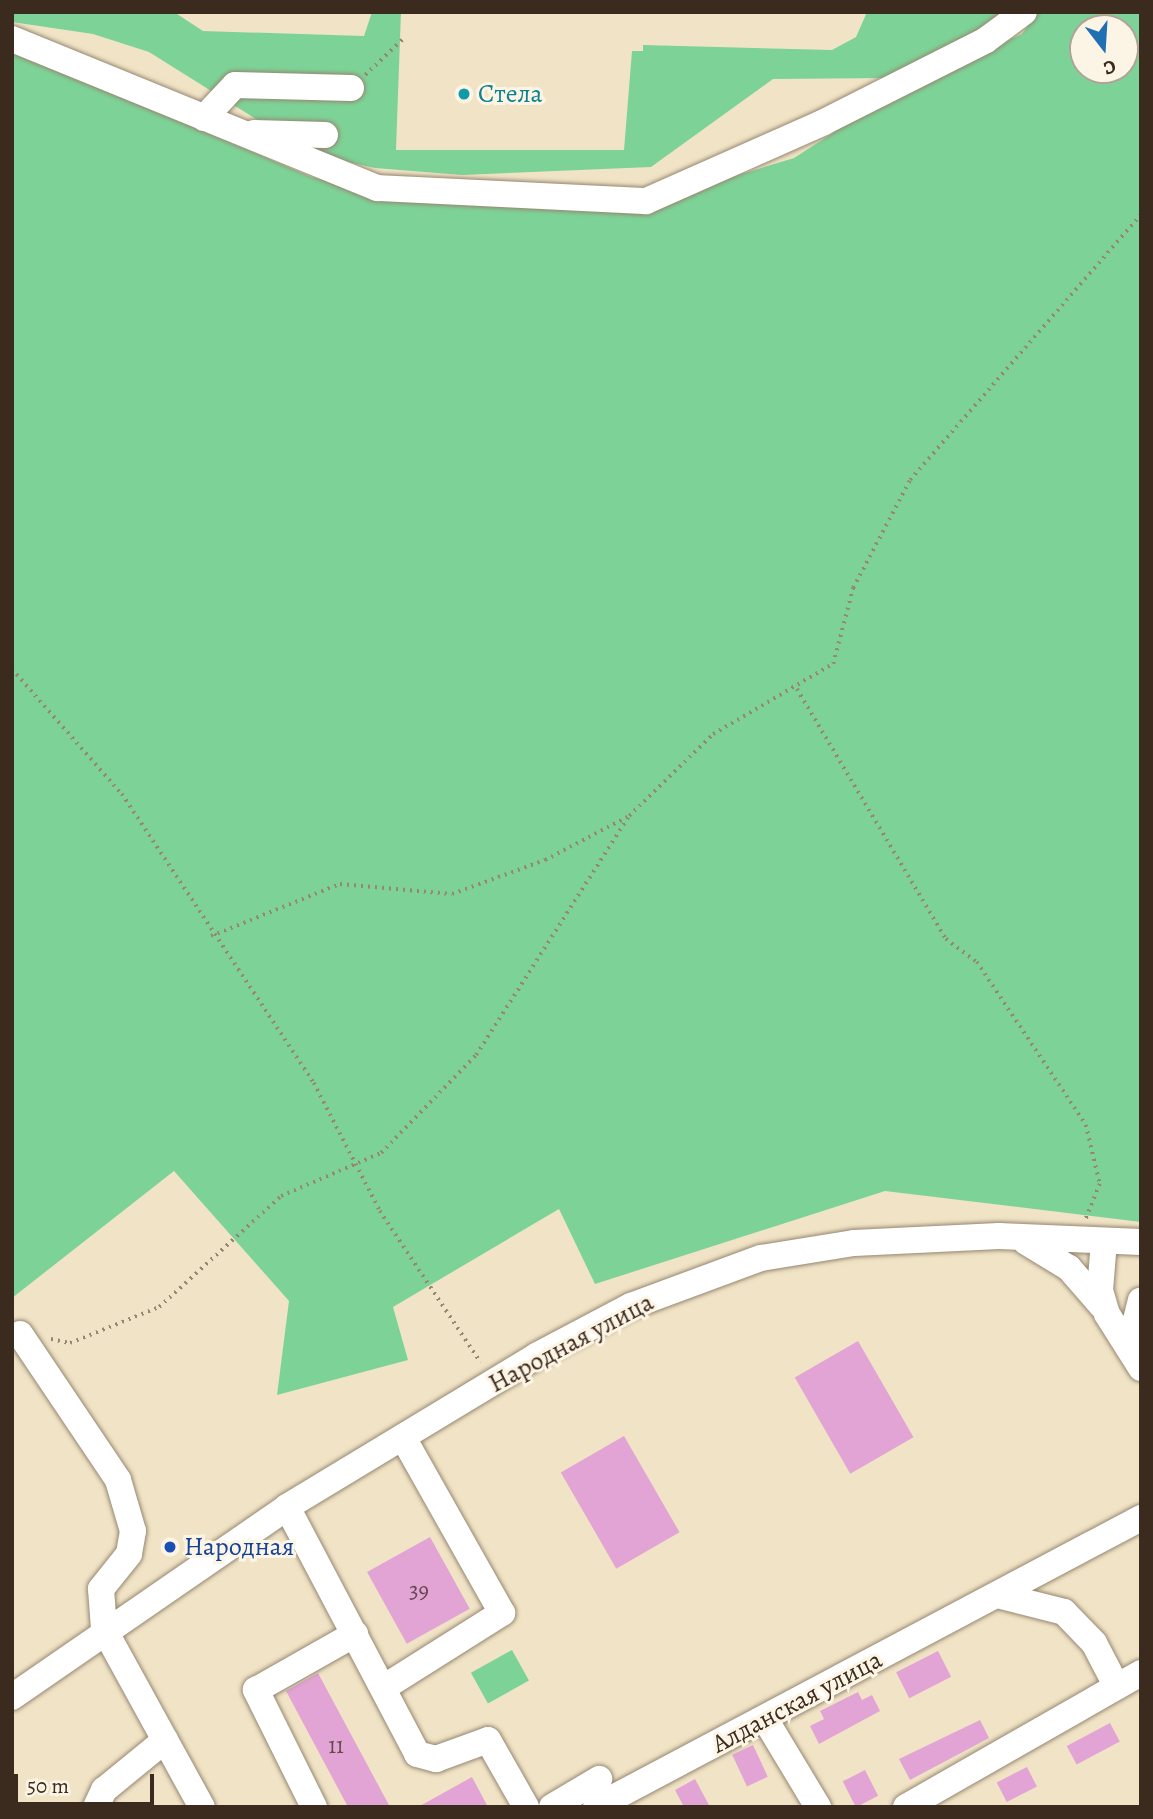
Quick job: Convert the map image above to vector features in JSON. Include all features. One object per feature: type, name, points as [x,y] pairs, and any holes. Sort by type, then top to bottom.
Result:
[{"type":"street","points":[[12,39],[378,188],[646,201],[822,123],[986,40],[1024,12]]},
{"type":"street","points":[[204,118],[235,85],[351,88]]},
{"type":"street","points":[[239,133],[325,135]]},
{"type":"street","points":[[1015,1237],[1069,1268],[1107,1314],[1135,1358]]},
{"type":"street","name":"Народная улица","points":[[12,1697],[104,1629],[287,1507],[494,1382],[631,1306],[761,1258],[854,1243],[1015,1237],[1141,1242]]},
{"type":"street","points":[[1091,1241],[1107,1314]]},
{"type":"street","points":[[1135,1358],[1141,1300]]},
{"type":"street","points":[[20,1334],[118,1480],[133,1531],[129,1554],[101,1589],[104,1629],[202,1807]]},
{"type":"street","points":[[383,1688],[502,1614],[403,1437]]},
{"type":"street","points":[[287,1507],[417,1754],[436,1759],[488,1740],[526,1807]]},
{"type":"street","name":"Алданская улица","points":[[596,1807],[765,1720],[1141,1518]]},
{"type":"street","points":[[997,1595],[1064,1612],[1094,1643],[1116,1685]]},
{"type":"street","points":[[314,1807],[256,1690],[355,1634]]},
{"type":"street","points":[[906,1807],[1141,1673]]},
{"type":"street","points":[[765,1720],[818,1807]]},
{"type":"street","points":[[96,1807],[104,1790],[165,1740]]},
{"type":"street","points":[[552,1807],[598,1779]]},
{"type":"path","points":[[351,88],[405,37]]},
{"type":"path","points":[[20,1334],[71,1343],[159,1307],[281,1196],[381,1153],[476,1055],[629,816],[713,734],[797,689],[833,664],[853,588],[910,480],[1141,214]]},
{"type":"path","points":[[12,669],[121,794],[211,936],[314,1083],[380,1211],[494,1382]]},
{"type":"path","points":[[797,689],[946,940],[977,962],[1086,1125],[1100,1184],[1091,1241]]},
{"type":"path","points":[[211,936],[340,884],[452,894],[545,860],[629,816]]},
{"type":"green space","points":[[12,12],[174,12],[203,31],[364,36],[372,12],[401,12],[396,150],[624,150],[632,51],[643,51],[643,45],[832,50],[856,37],[867,12],[1016,12],[889,78],[773,79],[651,167],[462,175],[375,168],[312,154],[149,52],[93,34],[12,22]]},
{"type":"green space","points":[[1038,12],[1141,12],[1141,1222],[885,1191],[595,1284],[559,1209],[393,1307],[408,1360],[277,1395],[289,1301],[174,1171],[12,1298],[12,49],[311,177],[378,192],[657,200],[794,158],[900,90],[1022,34]]},
{"type":"green space","points":[[512,1650],[529,1681],[488,1703],[471,1673]]},
{"type":"building","points":[[858,1341],[913,1437],[850,1474],[795,1378]]},
{"type":"building","points":[[624,1436],[680,1532],[616,1569],[561,1472]]},
{"type":"building","points":[[430,1537],[470,1609],[407,1644],[367,1572]]},
{"type":"building","points":[[938,1651],[951,1677],[909,1698],[896,1672]]},
{"type":"building","points":[[318,1673],[390,1807],[348,1807],[286,1691]]},
{"type":"building","points":[[858,1692],[862,1700],[872,1695],[880,1711],[819,1744],[810,1726],[824,1719],[820,1711]]},
{"type":"building","points":[[980,1720],[989,1738],[910,1780],[899,1759]]},
{"type":"building","points":[[1110,1723],[1120,1742],[1077,1765],[1067,1746]]},
{"type":"building","points":[[753,1745],[768,1777],[747,1786],[732,1755]]},
{"type":"building","points":[[1027,1767],[1037,1787],[1007,1802],[997,1782]]},
{"type":"building","points":[[865,1770],[878,1796],[856,1807],[843,1781]]},
{"type":"building","points":[[472,1777],[488,1807],[418,1807]]},
{"type":"building","points":[[695,1779],[710,1807],[684,1807],[675,1790]]},
{"type":"place","name":"Стела","points":[[464,94]]},
{"type":"place","name":"Народная","points":[[170,1547]]}]
